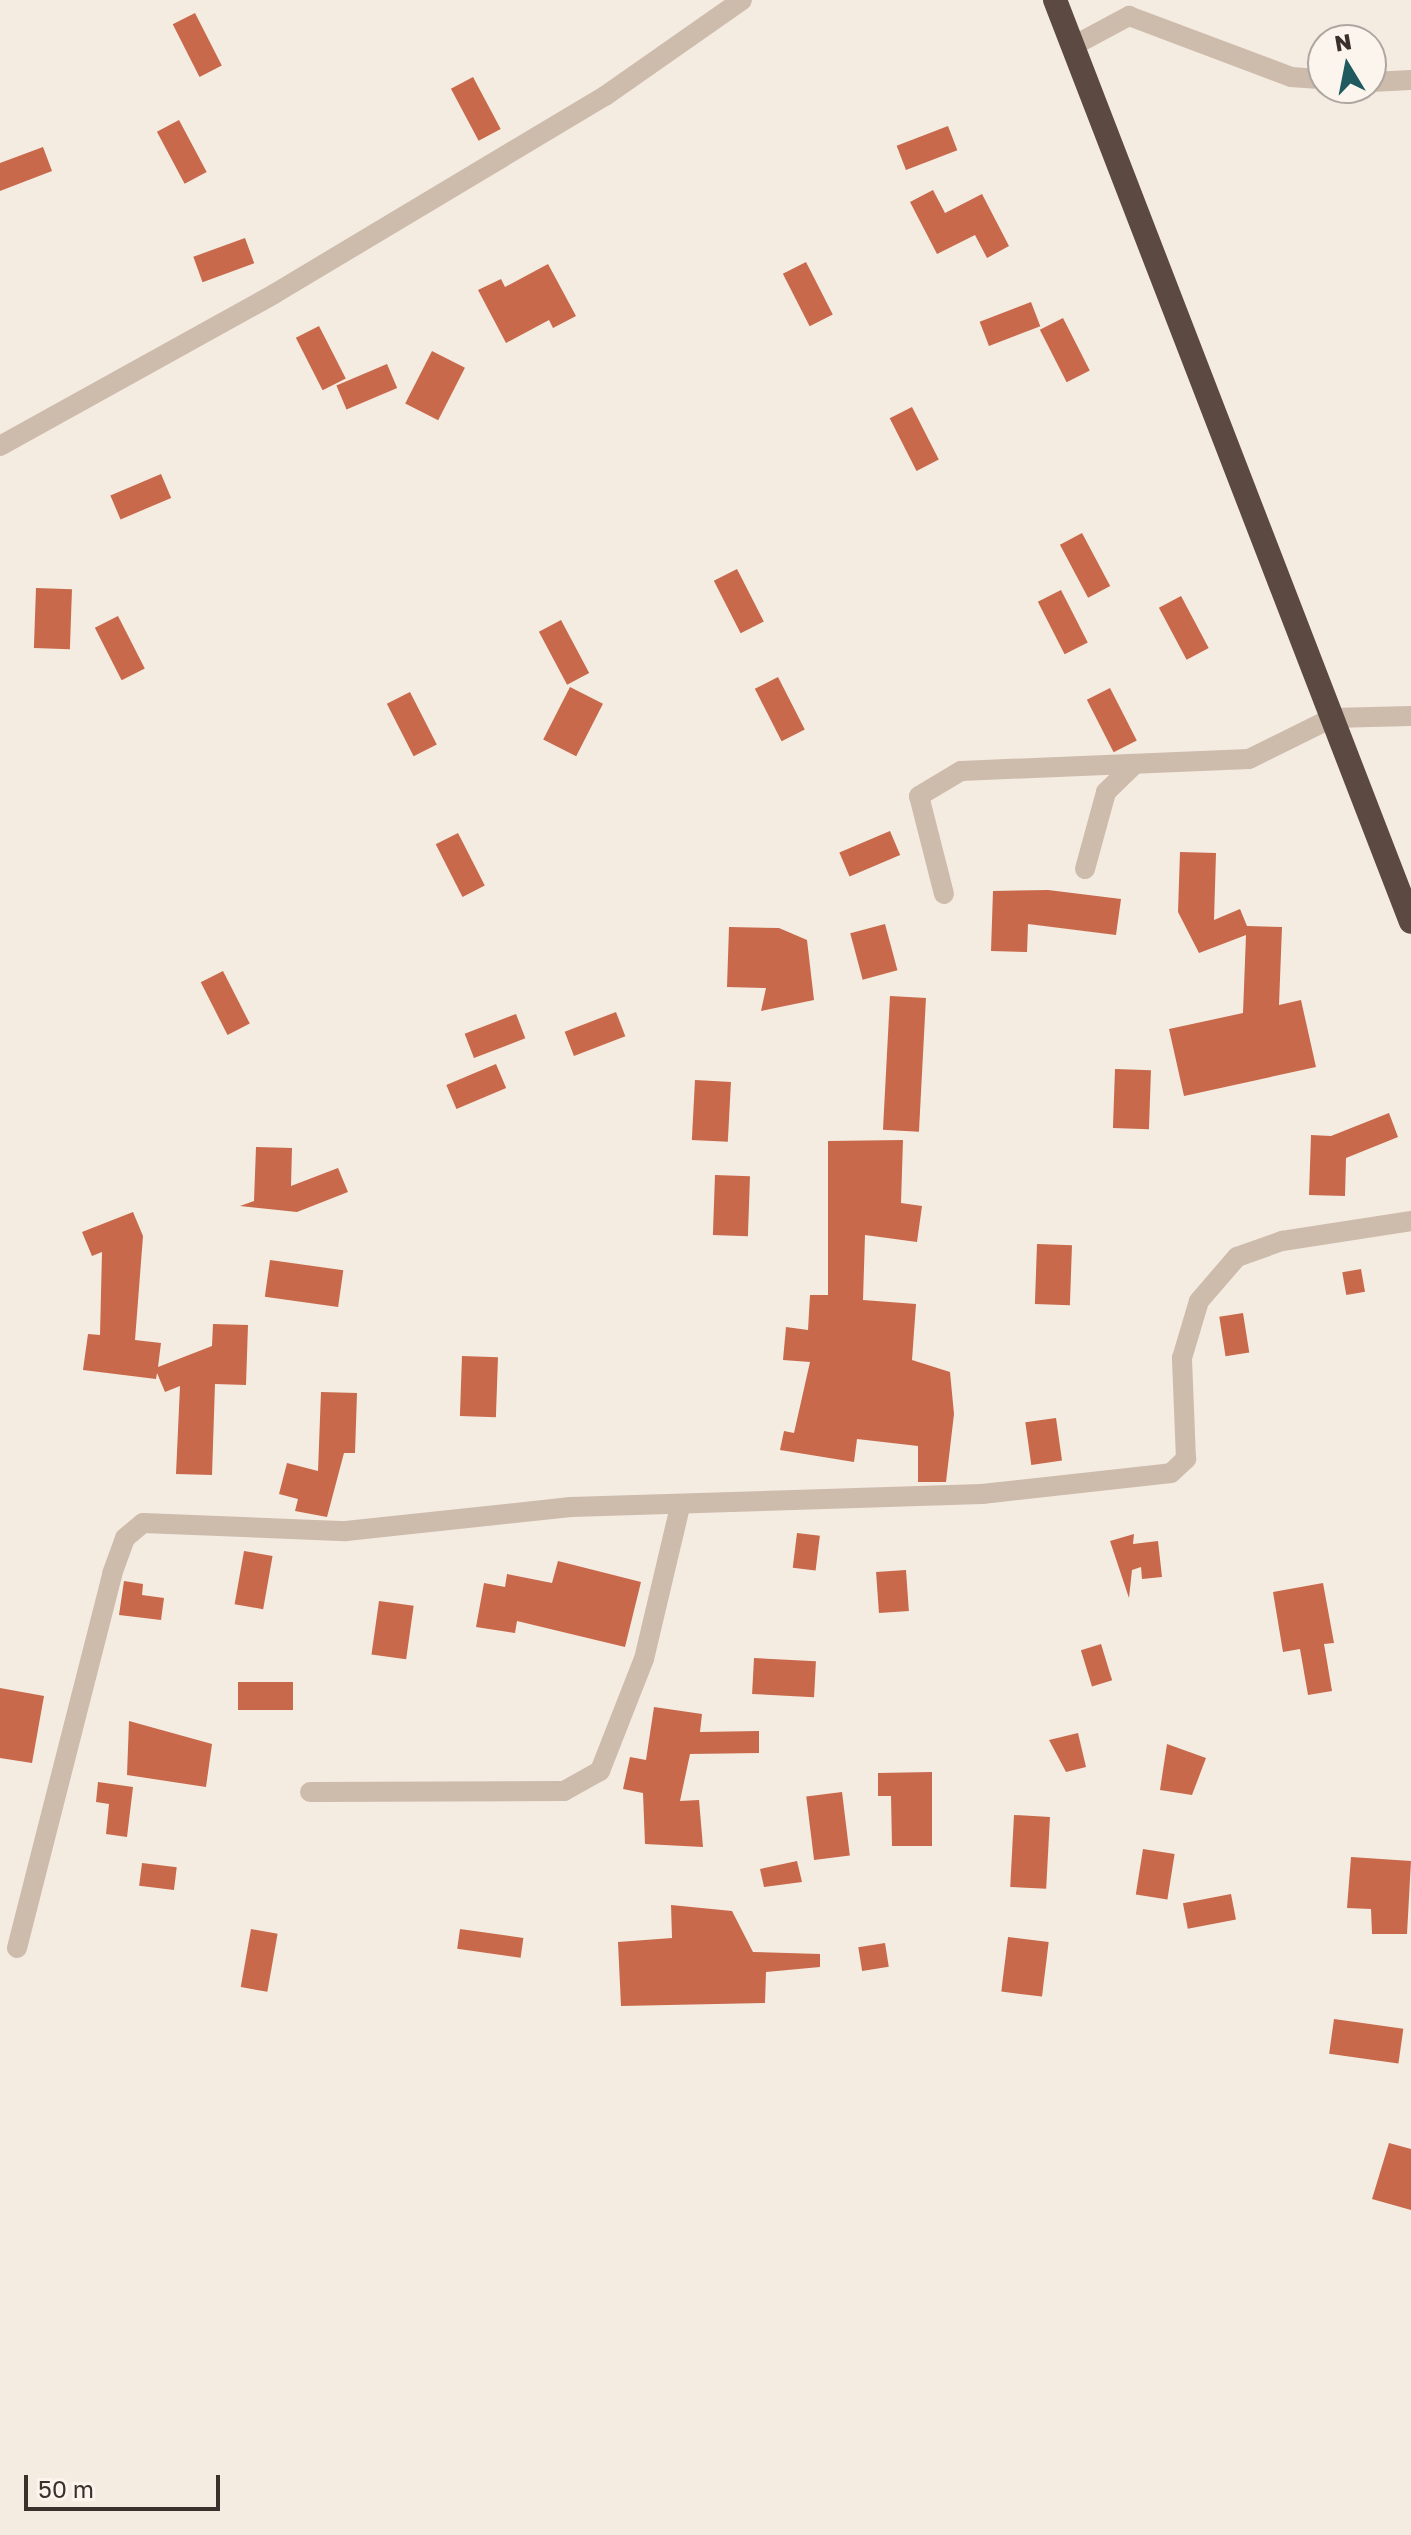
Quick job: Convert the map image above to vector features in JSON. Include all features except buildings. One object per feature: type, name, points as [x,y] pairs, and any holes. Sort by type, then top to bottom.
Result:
[{"type":"highway","points":[[1055,0],[1411,922]]},
{"type":"street","points":[[0,446],[274,294],[605,96],[742,0]]},
{"type":"street","points":[[1073,46],[1129,16],[1291,77],[1307,78]]},
{"type":"street","points":[[1387,81],[1411,80]]},
{"type":"street","points":[[944,894],[919,796],[961,771],[1249,759],[1332,718],[1411,716]]},
{"type":"street","points":[[1085,869],[1106,792],[1134,765]]},
{"type":"street","points":[[17,1948],[112,1574],[125,1538],[143,1523],[346,1531],[571,1507],[680,1507],[982,1494],[1171,1473],[1186,1459],[1182,1358],[1199,1301],[1237,1257],[1282,1241],[1411,1221]]},
{"type":"street","points":[[310,1792],[564,1791],[600,1771],[644,1659],[680,1507]]}]
